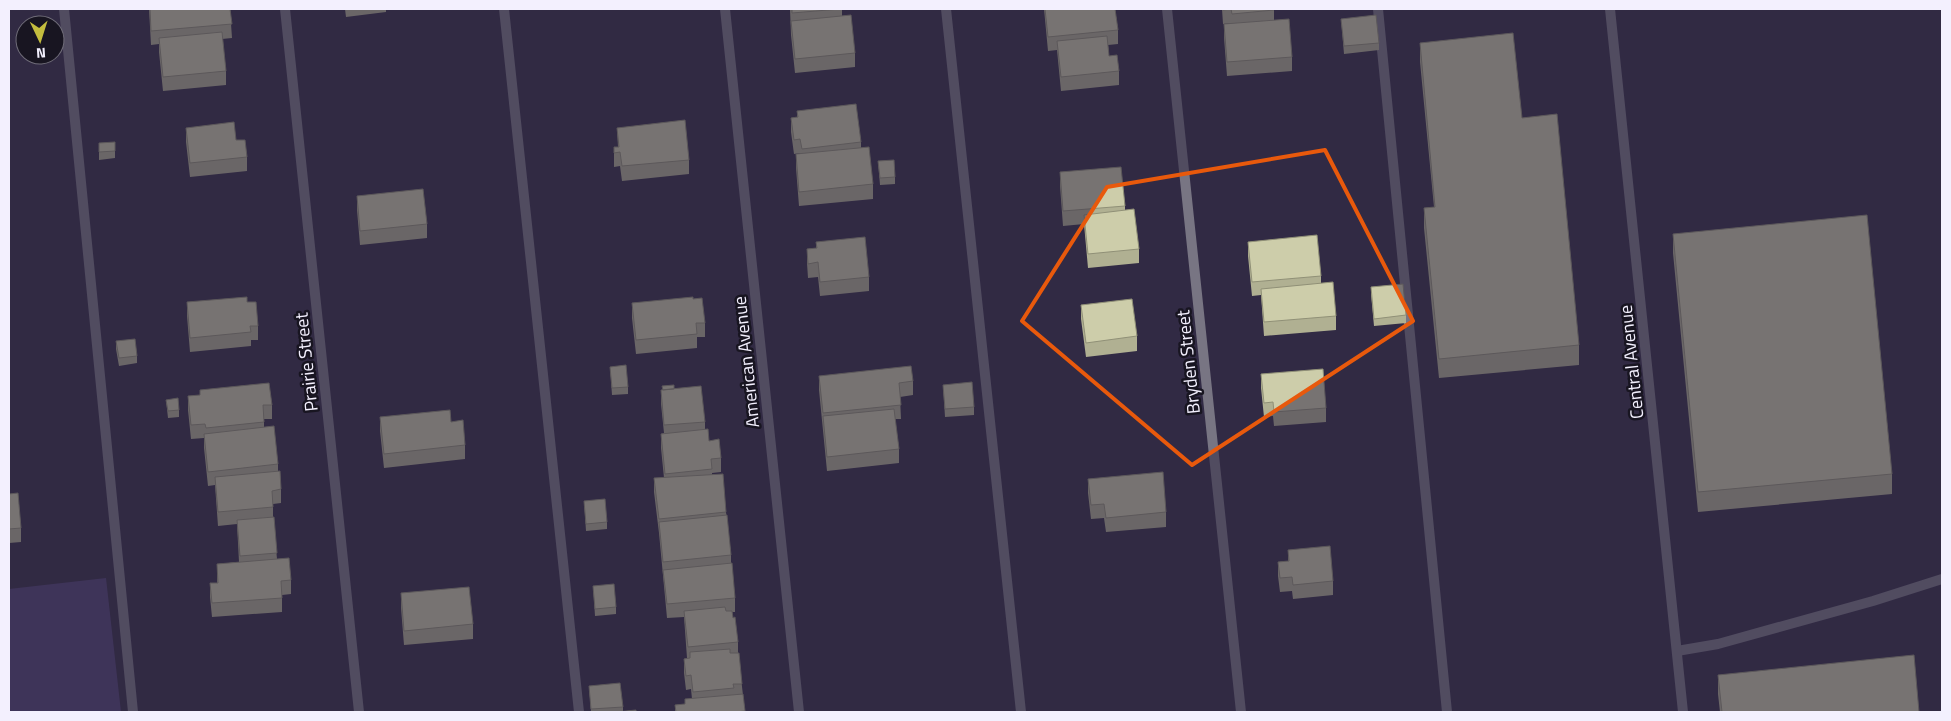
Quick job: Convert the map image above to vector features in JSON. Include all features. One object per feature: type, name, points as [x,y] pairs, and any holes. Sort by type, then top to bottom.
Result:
[{"type":"street","points":[[64,9],[133,712]]},
{"type":"street","name":"Prairie Street","points":[[285,9],[359,712]]},
{"type":"street","points":[[504,9],[579,712]]},
{"type":"street","name":"American Avenue","points":[[725,9],[799,712]]},
{"type":"street","points":[[946,9],[1022,712]]},
{"type":"street","name":"Bryden Street","points":[[1167,9],[1241,712]]},
{"type":"street","points":[[1378,9],[1447,712]]},
{"type":"street","name":"Central Avenue","points":[[1610,9],[1684,712]]},
{"type":"street","points":[[1677,650],[1718,644],[1873,601],[1942,579]]},
{"type":"highlighted area","points":[[1325,150],[1413,321],[1192,465],[1022,321],[1107,187]]},
{"type":"shaded area","points":[[106,578],[121,712],[9,712],[9,589]]},
{"type":"building","points":[[150,9],[230,9],[232,24],[151,31]]},
{"type":"building","points":[[792,9],[840,9],[792,13]]},
{"type":"building","points":[[1045,9],[1115,9],[1118,30],[1048,37]]},
{"type":"building","points":[[1231,9],[1274,9],[1274,10],[1232,14]]},
{"type":"building","points":[[851,15],[855,53],[795,59],[791,21]]},
{"type":"building","points":[[1376,15],[1379,43],[1344,46],[1341,19]]},
{"type":"building","points":[[1289,19],[1292,57],[1227,62],[1224,24]]},
{"type":"building","points":[[222,32],[226,71],[163,77],[159,38]]},
{"type":"building","points":[[1513,33],[1522,118],[1557,114],[1579,345],[1439,359],[1424,208],[1435,207],[1420,43]]},
{"type":"building","points":[[1107,36],[1109,56],[1117,55],[1119,71],[1061,77],[1057,41]]},
{"type":"building","points":[[856,104],[861,142],[802,149],[800,139],[794,140],[791,118],[798,117],[797,111]]},
{"type":"building","points":[[685,120],[689,160],[622,166],[620,152],[614,153],[614,147],[619,147],[617,128]]},
{"type":"building","points":[[234,122],[236,140],[245,140],[247,157],[190,163],[186,128]]},
{"type":"building","points":[[115,142],[115,151],[99,152],[99,143]]},
{"type":"building","points":[[869,147],[873,184],[799,192],[796,154]]},
{"type":"building","points":[[894,160],[895,177],[880,178],[878,161]]},
{"type":"building","points":[[1121,167],[1125,206],[1063,211],[1060,172]]},
{"type":"building","points":[[423,189],[427,224],[360,231],[357,196]]},
{"type":"building","points":[[1134,209],[1139,249],[1088,254],[1084,215]]},
{"type":"building","points":[[1867,215],[1892,474],[1698,492],[1673,234]]},
{"type":"building","points":[[1317,235],[1321,276],[1252,282],[1248,242]]},
{"type":"building","points":[[865,237],[869,277],[820,282],[818,262],[808,264],[807,249],[817,248],[816,242]]},
{"type":"building","points":[[1333,282],[1336,316],[1264,322],[1261,289]]},
{"type":"building","points":[[1403,284],[1406,315],[1374,319],[1371,287]]},
{"type":"building","points":[[247,297],[247,302],[256,302],[258,326],[250,326],[251,332],[190,338],[187,302]]},
{"type":"building","points":[[693,297],[693,299],[702,298],[705,323],[696,323],[697,334],[636,340],[632,303]]},
{"type":"building","points":[[1132,299],[1137,336],[1086,343],[1081,305]]},
{"type":"building","points":[[135,339],[137,356],[119,358],[116,341]]},
{"type":"building","points":[[626,365],[628,387],[612,388],[610,367]]},
{"type":"building","points":[[911,366],[913,381],[899,383],[901,405],[823,413],[819,376]]},
{"type":"building","points":[[1323,369],[1326,408],[1274,412],[1273,402],[1264,403],[1261,374]]},
{"type":"building","points":[[972,382],[974,407],[945,409],[943,385]]},
{"type":"building","points":[[269,383],[272,405],[263,405],[264,422],[206,428],[205,424],[191,425],[188,396],[200,395],[200,390]]},
{"type":"building","points":[[674,385],[674,389],[663,390],[662,386]]},
{"type":"building","points":[[701,386],[705,422],[664,425],[661,390]]},
{"type":"building","points":[[178,398],[179,410],[168,411],[166,400]]},
{"type":"building","points":[[894,409],[899,449],[827,457],[823,416]]},
{"type":"building","points":[[450,410],[451,422],[463,420],[465,445],[384,454],[380,417]]},
{"type":"building","points":[[274,426],[278,464],[208,472],[204,434]]},
{"type":"building","points":[[708,429],[709,441],[719,439],[721,458],[711,459],[712,469],[665,474],[661,434]]},
{"type":"building","points":[[280,471],[281,489],[272,491],[273,507],[218,512],[215,477]]},
{"type":"building","points":[[1163,472],[1166,512],[1106,518],[1104,504],[1091,505],[1088,479]]},
{"type":"building","points":[[723,474],[726,512],[659,519],[654,478]]},
{"type":"building","points":[[18,493],[21,528],[9,529],[9,494]]},
{"type":"building","points":[[605,499],[607,522],[586,524],[584,501]]},
{"type":"building","points":[[727,515],[731,555],[663,562],[659,522]]},
{"type":"building","points":[[274,517],[277,553],[240,556],[237,520]]},
{"type":"building","points":[[1330,546],[1333,581],[1293,585],[1292,577],[1280,578],[1278,562],[1289,561],[1288,550]]},
{"type":"building","points":[[289,558],[291,580],[281,581],[282,598],[212,603],[210,583],[218,583],[217,564]]},
{"type":"building","points":[[732,563],[735,598],[667,604],[663,570]]},
{"type":"building","points":[[614,584],[616,607],[595,609],[593,586]]},
{"type":"building","points":[[469,587],[473,624],[404,631],[401,593]]},
{"type":"building","points":[[725,607],[726,611],[732,611],[733,618],[735,617],[738,642],[688,647],[684,611]]},
{"type":"building","points":[[730,649],[730,653],[739,653],[742,684],[733,684],[734,688],[693,692],[691,675],[686,676],[684,659],[690,658],[690,652]]},
{"type":"building","points":[[1914,655],[1919,712],[1722,712],[1718,675]]},
{"type":"building","points":[[620,683],[623,707],[591,709],[589,686]]},
{"type":"building","points":[[743,694],[745,711],[676,712],[675,705],[685,704],[685,699]]},
{"type":"building","points":[[636,710],[636,712],[616,712]]}]
